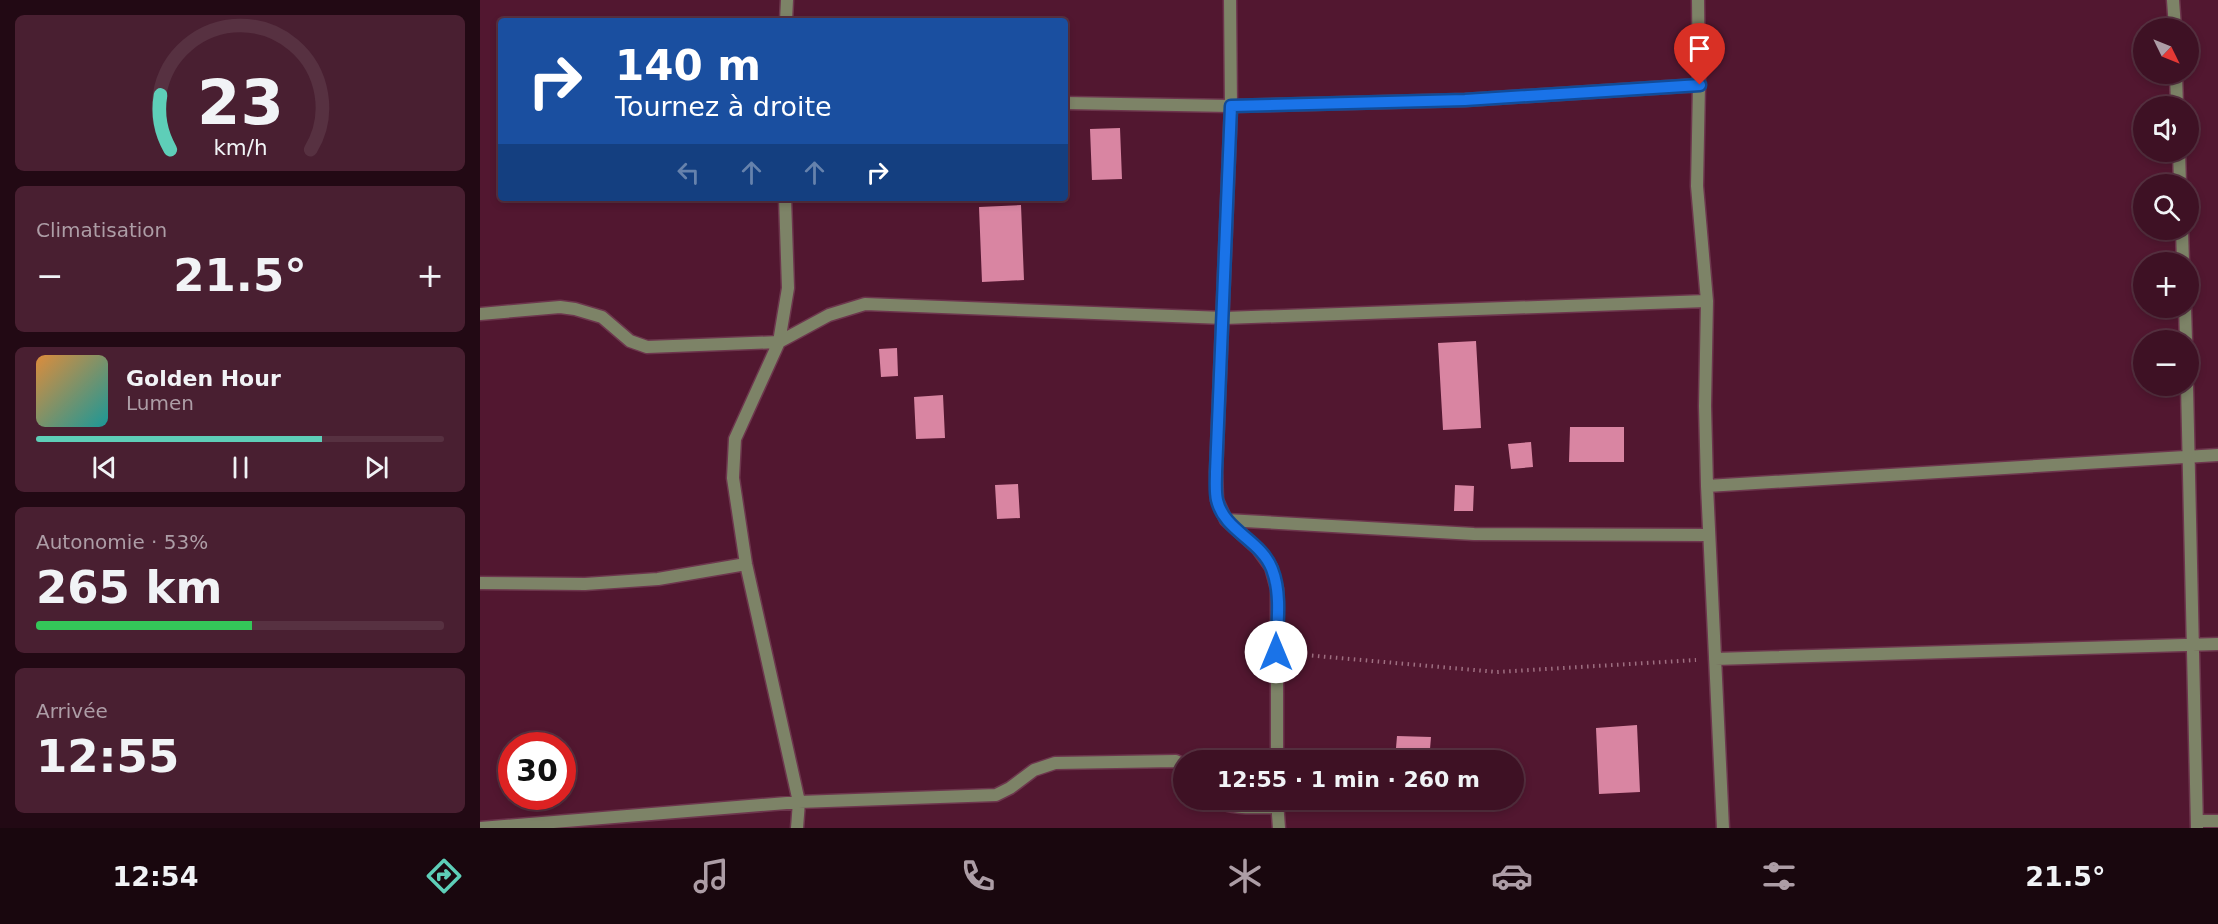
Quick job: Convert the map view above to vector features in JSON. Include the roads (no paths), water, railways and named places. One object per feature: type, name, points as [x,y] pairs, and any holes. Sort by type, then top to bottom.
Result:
[{"type":"street","points":[[786,18],[787,0]]},
{"type":"street","points":[[1230,0],[1231,106],[1216,472],[1217,500],[1226,520],[1258,549],[1271,567],[1277,589],[1277,750]]},
{"type":"street","points":[[1698,0],[1700,85],[1697,186],[1707,301],[1708,535],[1723,828]]},
{"type":"street","points":[[2174,0],[2175,18]]},
{"type":"street","points":[[1068,103],[1231,106],[1465,100],[1700,85]]},
{"type":"street","points":[[785,201],[788,288],[779,342],[735,439],[733,478],[746,564],[799,802],[798,828]]},
{"type":"street","points":[[480,314],[560,307],[575,309],[602,317],[630,341],[647,347],[779,342],[829,315],[865,304],[1224,318],[1707,301]]},
{"type":"street","points":[[2187,396],[2197,824],[2218,821]]},
{"type":"street","points":[[1707,486],[2218,455]]},
{"type":"street","points":[[1226,520],[1474,534],[1708,535]]},
{"type":"street","points":[[480,583],[585,584],[658,579],[746,564]]},
{"type":"street","points":[[1715,659],[2218,644]]},
{"type":"street","points":[[480,828],[799,802],[996,795],[1010,788],[1034,770],[1054,764],[1173,761]]},
{"type":"street","points":[[1278,810],[1279,828]]}]
